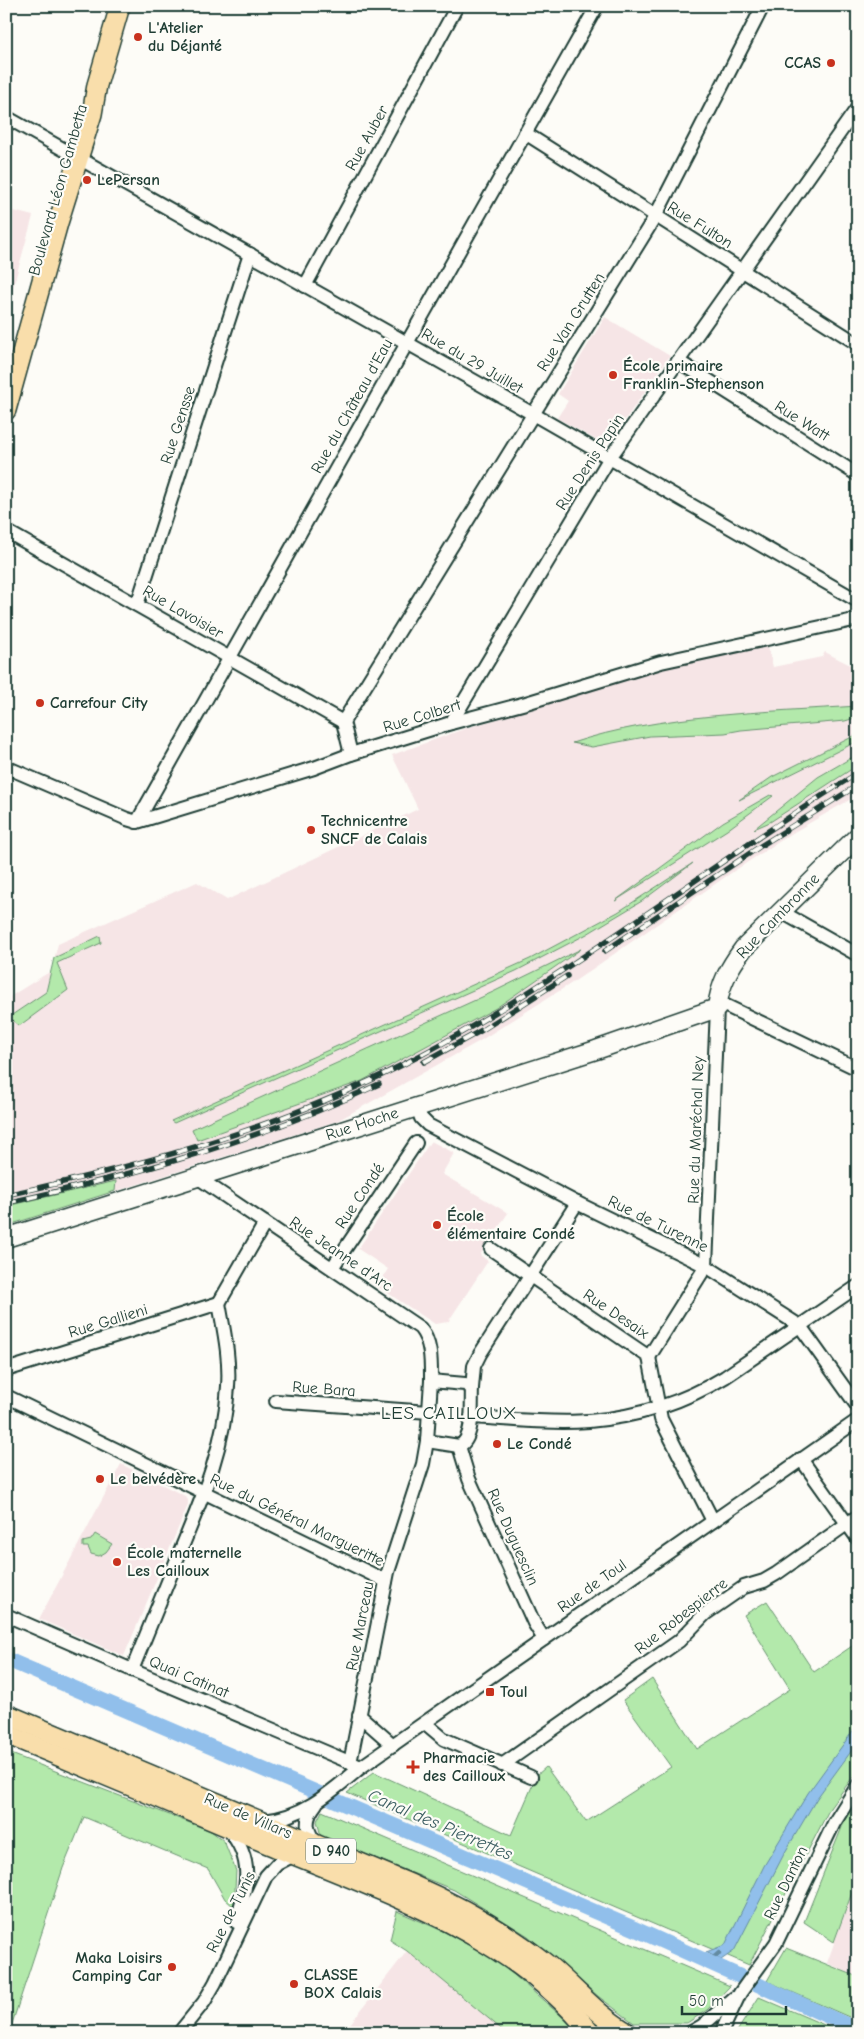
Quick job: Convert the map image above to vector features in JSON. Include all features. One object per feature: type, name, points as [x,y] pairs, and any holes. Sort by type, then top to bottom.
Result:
[{"type":"main road","name":"Boulevard Léon Gambetta","points":[[6,410],[58,223],[109,6]]},
{"type":"main road","name":"Boulevard Léon Gambetta","points":[[6,374],[74,155],[92,114],[97,85],[120,6]]},
{"type":"main road","name":"Rue de Villars","points":[[6,1714],[433,1894],[480,1918],[515,1940],[542,1961],[608,2020],[628,2033]]},
{"type":"main road","name":"Rue de Villars","points":[[6,1734],[294,1854],[430,1913],[477,1937],[545,1986],[568,2006],[590,2033]]},
{"type":"street","name":"Rue Auber","points":[[305,286],[457,6]]},
{"type":"street","name":"Rue du Château d'Eau","points":[[137,822],[597,6]]},
{"type":"street","name":"Rue Van Grutten","points":[[343,722],[655,216],[763,6]]},
{"type":"street","name":"Rue Denis Papin","points":[[451,723],[608,459],[858,107]]},
{"type":"street","name":"Rue du 29 Juillet","points":[[6,117],[533,414],[608,459],[858,601]]},
{"type":"street","name":"Rue Fulton","points":[[526,133],[858,344]]},
{"type":"street","name":"Rue Gensse","points":[[137,605],[250,254]]},
{"type":"street","name":"Rue Watt","points":[[678,361],[858,475]]},
{"type":"street","name":"Rue Lavoisier","points":[[6,531],[343,722]]},
{"type":"street","name":"Rue Colbert","points":[[137,822],[314,768],[351,754],[451,723],[526,703],[661,662],[858,620]]},
{"type":"street","points":[[343,722],[351,754]]},
{"type":"street","points":[[6,766],[137,822]]},
{"type":"street","name":"Rue Cambronne","points":[[718,1005],[722,984],[730,966],[743,949],[858,836]]},
{"type":"street","points":[[780,911],[858,955]]},
{"type":"street","points":[[718,1005],[858,1068]]},
{"type":"street","name":"Rue Hoche","points":[[6,1238],[596,1050],[718,1005]]},
{"type":"street","name":"Rue du Maréchal Ney","points":[[649,1357],[706,1266],[718,1005]]},
{"type":"street","name":"Rue de Turenne","points":[[417,1107],[421,1118],[428,1125],[577,1203],[706,1266],[800,1326],[858,1407]]},
{"type":"street","name":"Rue Condé","points":[[332,1268],[416,1142]]},
{"type":"street","name":"Rue Jeanne d'Arc","points":[[197,1177],[420,1328],[425,1334],[429,1347],[430,1412]]},
{"type":"street","points":[[427,1441],[459,1446],[468,1439],[474,1366],[577,1203]]},
{"type":"street","points":[[132,1670],[204,1493],[220,1447],[228,1386],[228,1352],[219,1303],[265,1223]]},
{"type":"street","name":"Rue Desaix","points":[[491,1249],[649,1357],[658,1407],[665,1429],[713,1522]]},
{"type":"street","points":[[471,1417],[588,1421],[624,1416],[658,1407],[710,1386],[858,1286]]},
{"type":"street","name":"Rue Gallieni","points":[[6,1370],[219,1303]]},
{"type":"street","points":[[431,1381],[465,1384],[472,1388]]},
{"type":"street","name":"Rue du Général Margueritte","points":[[6,1396],[386,1581]]},
{"type":"street","name":"Rue Bara","points":[[276,1402],[430,1412]]},
{"type":"street","name":"Rue Marceau","points":[[355,1765],[359,1715],[386,1581],[422,1464],[430,1412]]},
{"type":"street","name":"Rue de Toul","points":[[316,1804],[345,1780],[355,1765],[393,1745],[858,1420]]},
{"type":"street","name":"Rue Duguesclin","points":[[459,1446],[469,1479],[534,1623],[544,1639]]},
{"type":"street","points":[[801,1459],[858,1539]]},
{"type":"street","name":"Rue Robespierre","points":[[502,1764],[679,1641],[705,1614],[744,1587],[764,1581],[776,1574],[858,1516]]},
{"type":"street","name":"Quai Catinat","points":[[6,1615],[355,1765]]},
{"type":"street","points":[[359,1715],[393,1745]]},
{"type":"street","points":[[425,1723],[444,1738],[531,1777]]},
{"type":"street","name":"Rue Danton","points":[[740,1993],[776,1943],[836,1818],[858,1785]]},
{"type":"street","points":[[260,1821],[279,1819],[316,1804]]},
{"type":"street","points":[[316,1804],[306,1820],[310,1834],[320,1847]]},
{"type":"street","name":"Rue de Tunis","points":[[222,1967],[243,1898],[247,1869],[244,1854],[239,1843],[224,1826]]},
{"type":"street","name":"Rue de Tunis","points":[[179,2033],[204,2002],[262,1882],[277,1864],[294,1854]]},
{"type":"street","points":[[690,2033],[709,2020],[740,1993]]},
{"type":"street","points":[[721,2033],[740,1993]]},
{"type":"shaded area","points":[[6,209],[33,216],[7,309],[6,309]]},
{"type":"shaded area","name":"École primaire Franklin-Stephenson","points":[[605,317],[670,356],[610,441],[600,442],[557,418],[568,401],[558,394]]},
{"type":"shaded area","points":[[768,647],[773,667],[822,657],[825,652],[858,669],[858,795],[794,832],[731,873],[575,981],[478,1042],[337,1121],[6,1226],[6,999],[51,971],[58,944],[197,882],[227,900],[418,809],[392,755],[464,729],[668,667]]},
{"type":"shaded area","name":"École élémentaire Condé","points":[[431,1141],[454,1153],[442,1174],[508,1213],[480,1255],[488,1261],[448,1322],[435,1324],[377,1286],[388,1269],[358,1249]]},
{"type":"shaded area","name":"École maternelle Les Cailloux","points":[[121,1464],[185,1496],[188,1500],[188,1505],[124,1656],[39,1619]]},
{"type":"shaded area","points":[[858,1876],[858,1977],[827,1963]]},
{"type":"shaded area","points":[[407,1951],[498,2023],[509,2033],[343,2033]]},
{"type":"green space","points":[[858,706],[858,717],[845,721],[725,733],[650,736],[592,747],[572,743],[606,733],[677,720]]},
{"type":"green space","points":[[858,734],[858,741],[739,800],[772,777]]},
{"type":"green space","points":[[858,754],[858,765],[770,822],[754,829],[818,777]]},
{"type":"green space","points":[[770,795],[773,796],[727,830],[615,901],[723,822]]},
{"type":"green space","points":[[693,863],[642,901],[587,934],[516,971],[174,1123],[171,1121],[530,959],[618,912]]},
{"type":"green space","points":[[100,936],[101,943],[57,963],[68,990],[19,1026],[9,1017],[46,992],[54,958]]},
{"type":"green space","points":[[581,949],[496,1008],[362,1081],[197,1140],[192,1129],[493,992]]},
{"type":"green space","points":[[116,1181],[115,1191],[6,1226],[6,1206]]},
{"type":"green space","points":[[95,1534],[112,1544],[106,1552],[99,1556],[91,1554],[88,1547],[83,1547],[83,1542],[91,1540]]},
{"type":"green space","points":[[767,1601],[814,1672],[858,1642],[858,1770],[830,1808],[749,1965],[347,1793],[374,1772],[511,1835],[537,1775],[546,1767],[586,1822],[671,1767],[623,1700],[652,1679],[697,1749],[790,1689],[744,1615]]},
{"type":"green space","points":[[6,1752],[211,1831],[224,1841],[236,1871],[234,1907],[225,1899],[208,1869],[84,1817],[63,1868],[9,2033],[6,2033]]},
{"type":"green space","points":[[858,1800],[858,1876],[834,1942],[804,1922],[848,1812]]},
{"type":"green space","points":[[322,1811],[730,1986],[707,2010],[687,2023],[634,2023],[599,1997],[528,1936],[454,1890],[321,1836],[317,1821]]},
{"type":"green space","points":[[397,1911],[443,1931],[499,1962],[581,2033],[506,2033],[407,1951],[390,1940]]},
{"type":"green space","points":[[786,1948],[858,1977],[858,2021],[767,1981]]},
{"type":"green space","points":[[759,1997],[843,2033],[736,2033]]},
{"type":"water","points":[[858,1724],[858,1742],[817,1798],[784,1854],[734,1951],[721,1960],[706,1952],[725,1945],[764,1866],[808,1793]]},
{"type":"waterway","name":"Canal des Pierrettes","points":[[6,1659],[633,1928],[858,2030]]},
{"type":"waterway","points":[[708,1963],[719,1953]]},
{"type":"railway","points":[[6,1195],[113,1170],[218,1140],[270,1122],[372,1080],[478,1023],[533,989],[858,773]]},
{"type":"railway","points":[[605,951],[762,845],[858,785]]},
{"type":"railway","points":[[424,1062],[482,1030],[567,976]]},
{"type":"railway","points":[[6,1203],[149,1168],[196,1154],[289,1122],[379,1084]]},
{"type":"place","name":"L'Atelier du Déjanté","points":[[138,37]]},
{"type":"place","name":"CCAS","points":[[831,63]]},
{"type":"place","name":"LePersan","points":[[87,180]]},
{"type":"place","name":"École primaire Franklin-Stephenson","points":[[613,375]]},
{"type":"place","name":"Carrefour City","points":[[40,703]]},
{"type":"place","name":"Technicentre SNCF de Calais","points":[[311,830]]},
{"type":"place","name":"École élémentaire Condé","points":[[437,1225]]},
{"type":"place","name":"Le Condé","points":[[497,1444]]},
{"type":"place","name":"Le belvédère","points":[[100,1479]]},
{"type":"place","name":"École maternelle Les Cailloux","points":[[117,1562]]},
{"type":"place","name":"Toul","points":[[490,1692]]},
{"type":"place","name":"Pharmacie des Cailloux","points":[[413,1767]]},
{"type":"place","name":"Maka Loisirs Camping Car","points":[[172,1967]]},
{"type":"place","name":"CLASSE BOX Calais","points":[[294,1984]]},
{"type":"district","name":"LES CAILLOUX","points":[[449,1413]]}]
